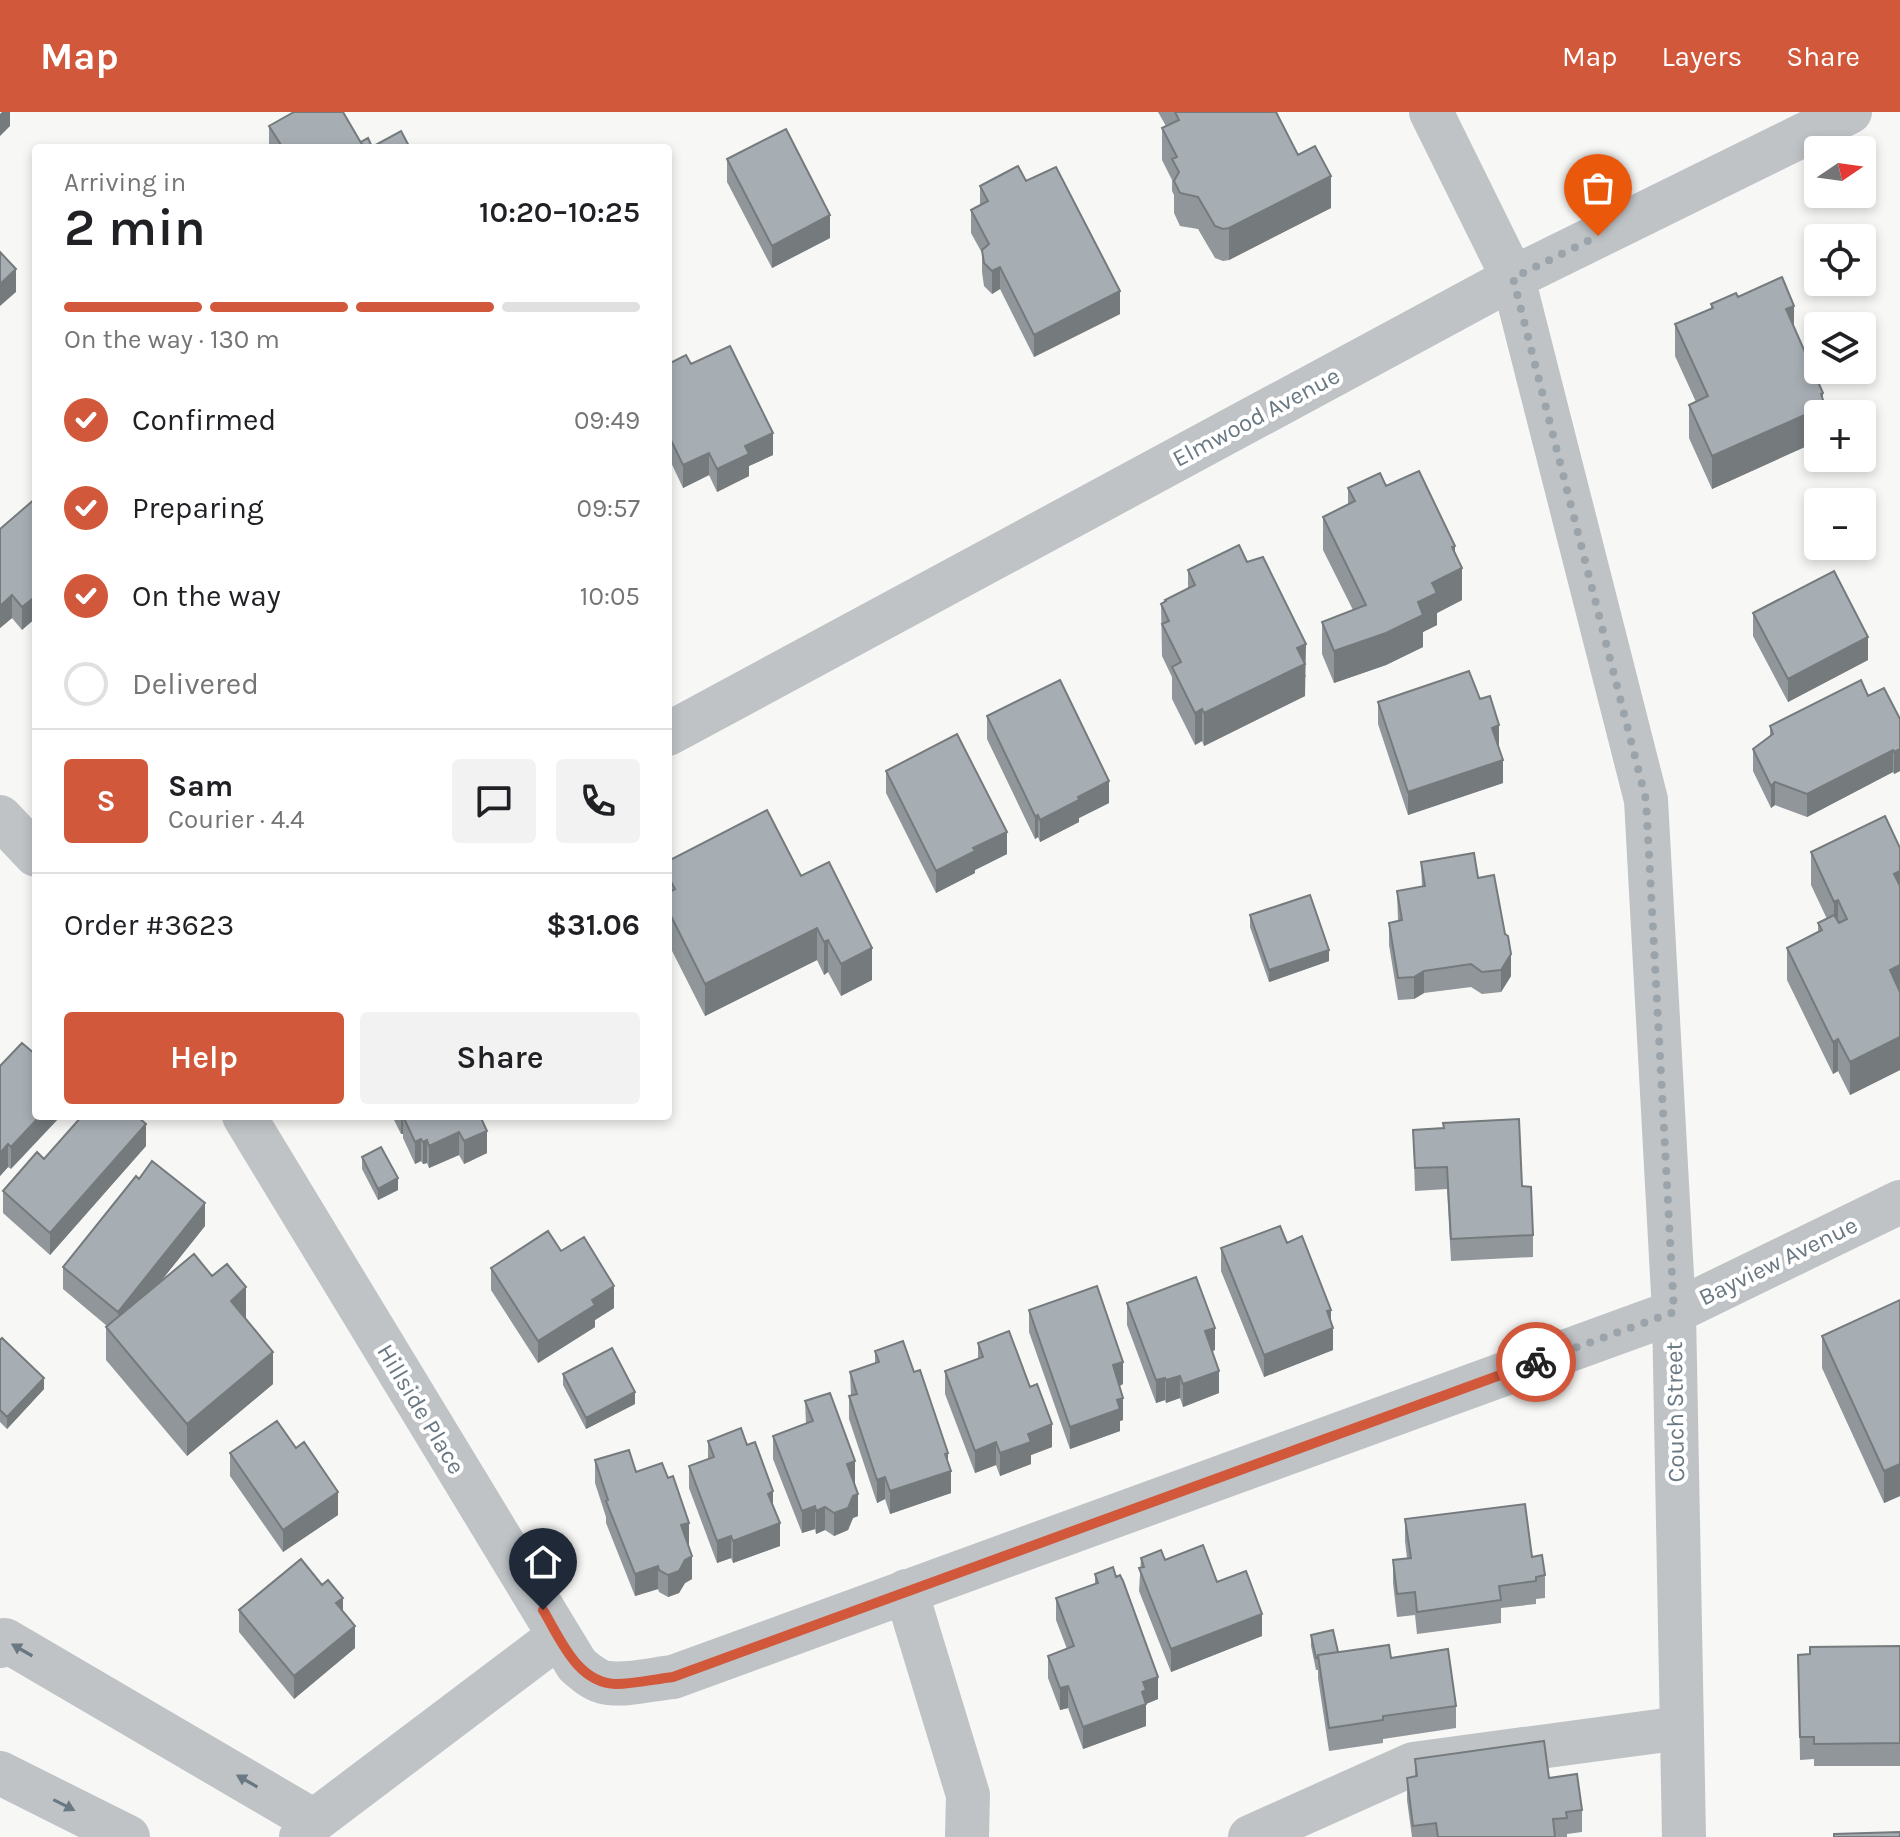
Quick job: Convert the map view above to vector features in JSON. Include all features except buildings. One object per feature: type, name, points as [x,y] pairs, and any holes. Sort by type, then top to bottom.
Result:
[{"type":"street","name":"Couch Street","points":[[1431,112],[1513,278],[1646,800],[1674,1312],[1684,1837]]},
{"type":"street","name":"Elmwood Avenue","points":[[672,732],[1513,278],[1850,112]]},
{"type":"street","points":[[0,817],[32,851]]},
{"type":"street","name":"Hillside Place","points":[[246,1120],[577,1665],[602,1682],[615,1684]]},
{"type":"street","name":"Bayview Avenue","points":[[615,1684],[673,1677],[1674,1312],[1900,1202]]},
{"type":"street","points":[[906,1591],[968,1795],[967,1837]]},
{"type":"street","points":[[0,1646],[5,1640],[308,1829],[559,1636]]},
{"type":"street","points":[[1250,1837],[1413,1764],[1681,1728]]},
{"type":"street","points":[[0,1773],[128,1837]]},
{"type":"way so far","points":[[1536,1362],[1674,1312],[1646,800],[1513,278],[1598,236]]},
{"type":"route","points":[[543,1610],[577,1665],[602,1682],[615,1684],[673,1677],[1536,1362]]}]
